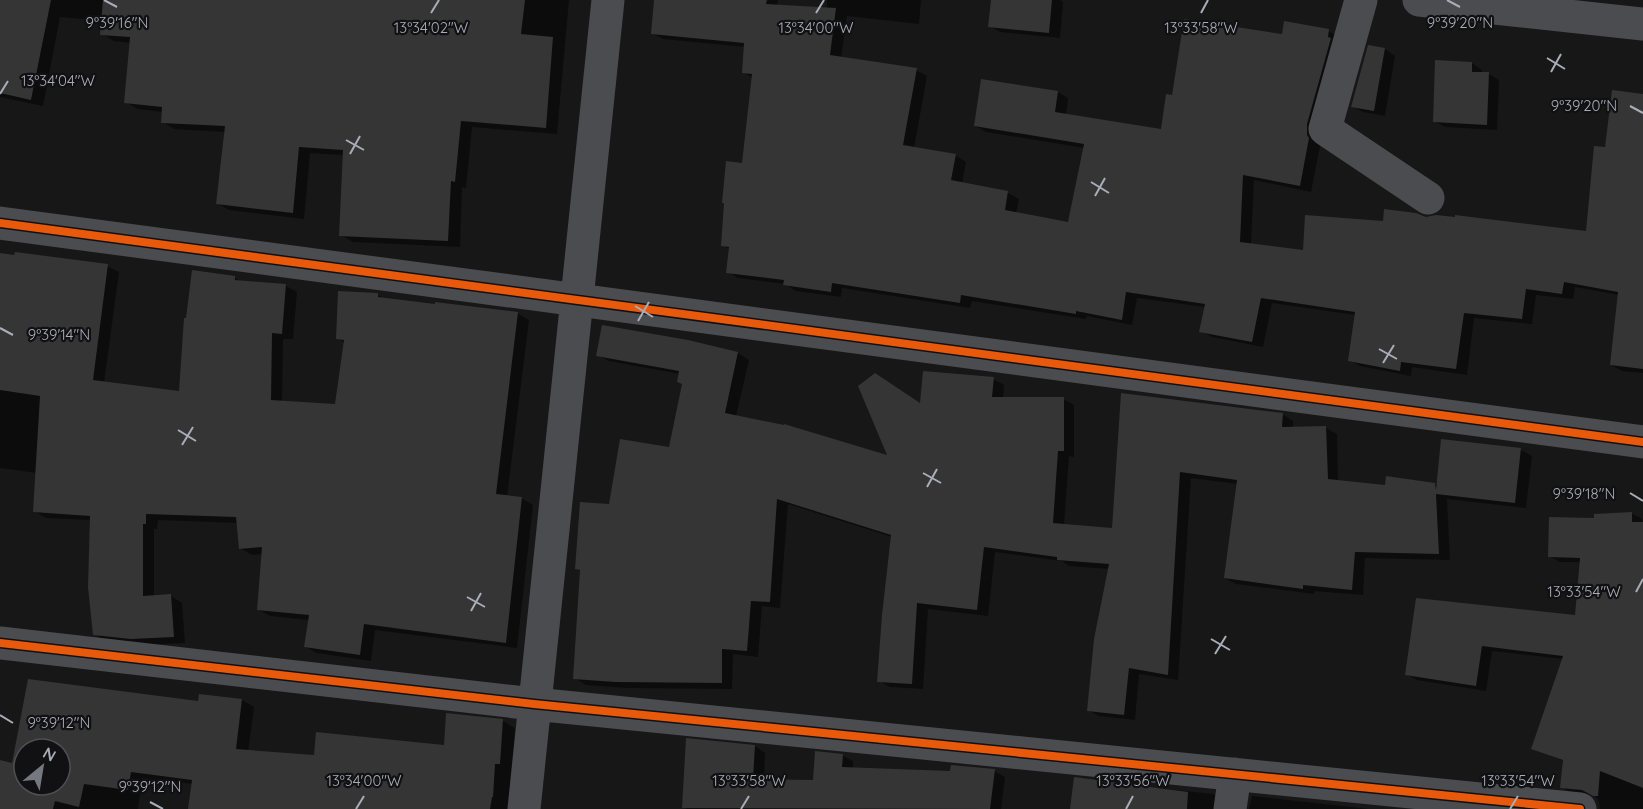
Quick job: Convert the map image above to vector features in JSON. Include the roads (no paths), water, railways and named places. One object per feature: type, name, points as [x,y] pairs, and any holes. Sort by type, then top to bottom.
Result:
[{"type":"street","points":[[524,809],[608,0]]},
{"type":"street","points":[[1362,0],[1325,129],[1428,198]]},
{"type":"street","points":[[1419,0],[1643,24]]},
{"type":"street","points":[[0,223],[1643,442]]},
{"type":"street","points":[[0,643],[534,704],[1580,809]]},
{"type":"street","points":[[1230,809],[1234,774]]}]
